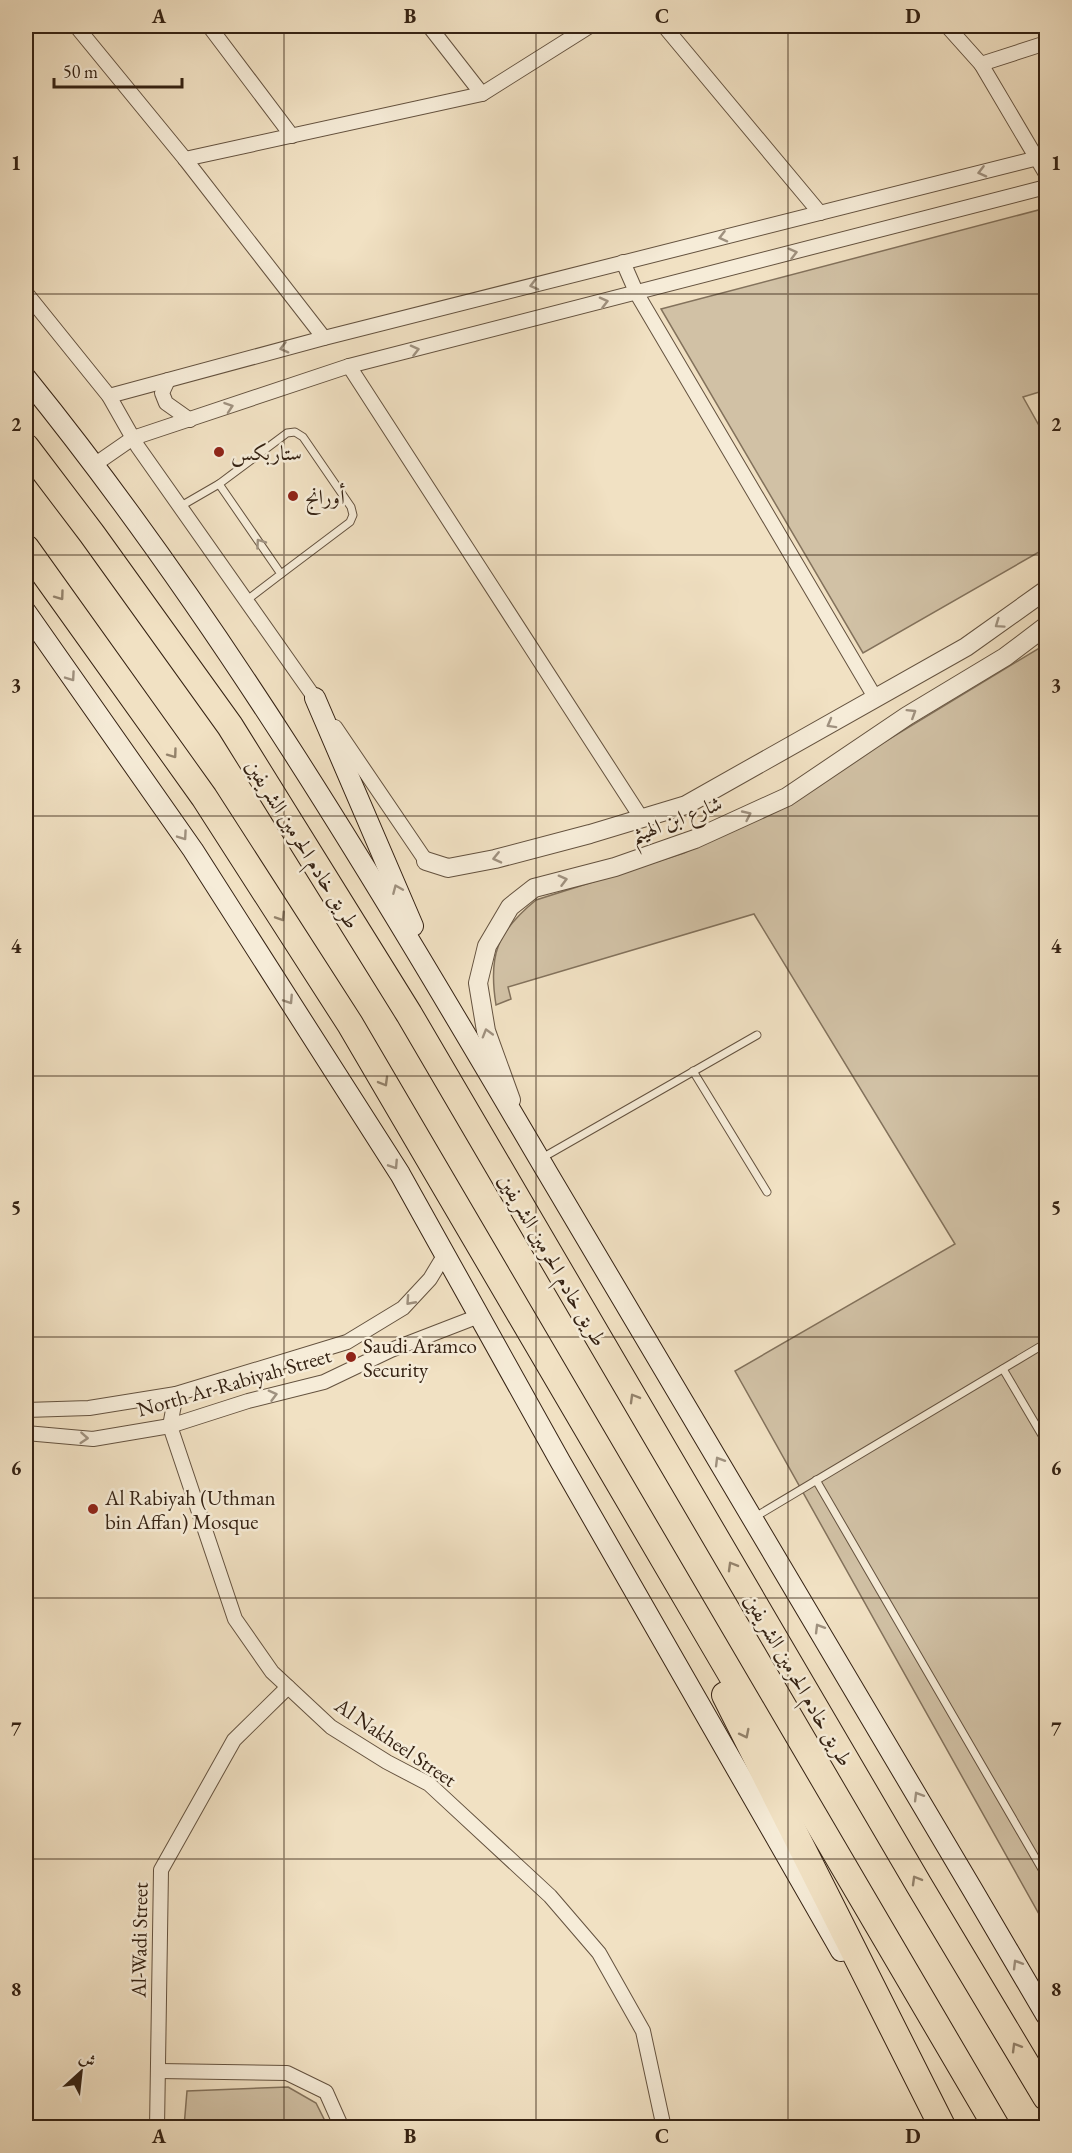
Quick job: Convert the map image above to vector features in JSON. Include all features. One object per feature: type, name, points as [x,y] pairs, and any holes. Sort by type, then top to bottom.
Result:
[{"type":"highway","name":"طريق خادم الحرمين الشريفين","points":[[26,447],[92,534],[230,726],[409,1014],[919,1885],[1047,2097]]},
{"type":"highway","points":[[26,548],[204,797],[350,1024],[997,2127]]},
{"type":"highway","points":[[615,1475],[942,2127]]},
{"type":"main road","points":[[26,378],[94,465],[227,651],[354,846],[1047,2014]]},
{"type":"main road","points":[[26,612],[193,850],[400,1174],[942,2127]]},
{"type":"main road","points":[[315,698],[445,1000]]},
{"type":"street","points":[[76,26],[185,159],[324,338]]},
{"type":"street","points":[[209,26],[292,136]]},
{"type":"street","points":[[429,26],[482,94]]},
{"type":"street","points":[[185,159],[482,94],[590,26]]},
{"type":"street","points":[[664,26],[820,213]]},
{"type":"street","points":[[948,26],[981,64],[1042,157],[1047,174]]},
{"type":"street","points":[[1045,26],[1047,34]]},
{"type":"street","points":[[981,64],[1047,43]]},
{"type":"street","points":[[109,396],[324,338],[1042,157]]},
{"type":"street","points":[[94,465],[133,438],[349,366],[1047,187]]},
{"type":"street","points":[[623,262],[637,294],[876,699]]},
{"type":"street","points":[[26,293],[109,396],[133,438],[426,861]]},
{"type":"street","points":[[349,366],[642,819]]},
{"type":"street","points":[[168,380],[162,393],[166,403],[189,420]]},
{"type":"street","name":"شارع ابن الهيثم","points":[[426,861],[448,868],[590,834],[686,805],[966,647],[1047,590]]},
{"type":"street","name":"شارع ابن الهيثم","points":[[521,1127],[486,1031],[478,983],[487,946],[510,907],[534,888],[615,867],[695,839],[788,797],[906,716],[1005,657],[1047,626]]},
{"type":"street","name":"North Ar-Rabiyah Street","points":[[26,1410],[89,1408],[176,1394],[347,1342],[403,1308],[430,1279],[445,1254]]},
{"type":"street","name":"North Ar-Rabiyah Street","points":[[26,1433],[93,1439],[170,1426],[248,1401],[324,1382],[392,1350],[479,1316]]},
{"type":"street","name":"Al Nakheel Street","points":[[176,1394],[170,1426],[235,1619],[272,1672],[288,1687],[332,1727],[387,1762],[429,1784],[550,1896],[599,1953],[643,2031],[664,2127]]},
{"type":"street","name":"Al-Wadi Street","points":[[157,2127],[161,1870],[234,1740],[288,1687]]},
{"type":"street","points":[[159,2071],[287,2073],[326,2092],[342,2127]]},
{"type":"lane","points":[[181,506],[219,484],[287,433],[295,432],[309,446],[351,507],[353,515],[350,522],[247,600]]},
{"type":"lane","points":[[219,484],[281,574]]},
{"type":"lane","points":[[540,1160],[757,1035]]},
{"type":"lane","points":[[693,1071],[767,1192]]},
{"type":"lane","points":[[753,1518],[1047,1343]]},
{"type":"lane","points":[[1003,1369],[1047,1442]]},
{"type":"lane","points":[[816,1480],[1047,1876]]},
{"type":"shaded area","points":[[1046,208],[1046,390],[1023,397],[1046,438],[1046,548],[863,653],[661,309]]},
{"type":"shaded area","points":[[1046,644],[1046,1922],[1044,1923],[735,1371],[955,1244],[754,914],[508,987],[511,999],[496,1005],[493,972],[498,946],[504,934],[536,900],[684,853],[769,812]]},
{"type":"shaded area","points":[[288,2087],[316,2103],[328,2127],[184,2127],[187,2091]]},
{"type":"place","name":"ستاربكس","points":[[219,452]]},
{"type":"place","name":"أورانج","points":[[293,496]]},
{"type":"place","name":"Saudi Aramco Security","points":[[351,1357]]},
{"type":"place","name":"Al Rabiyah (Uthman bin Affan) Mosque","points":[[93,1509]]}]
